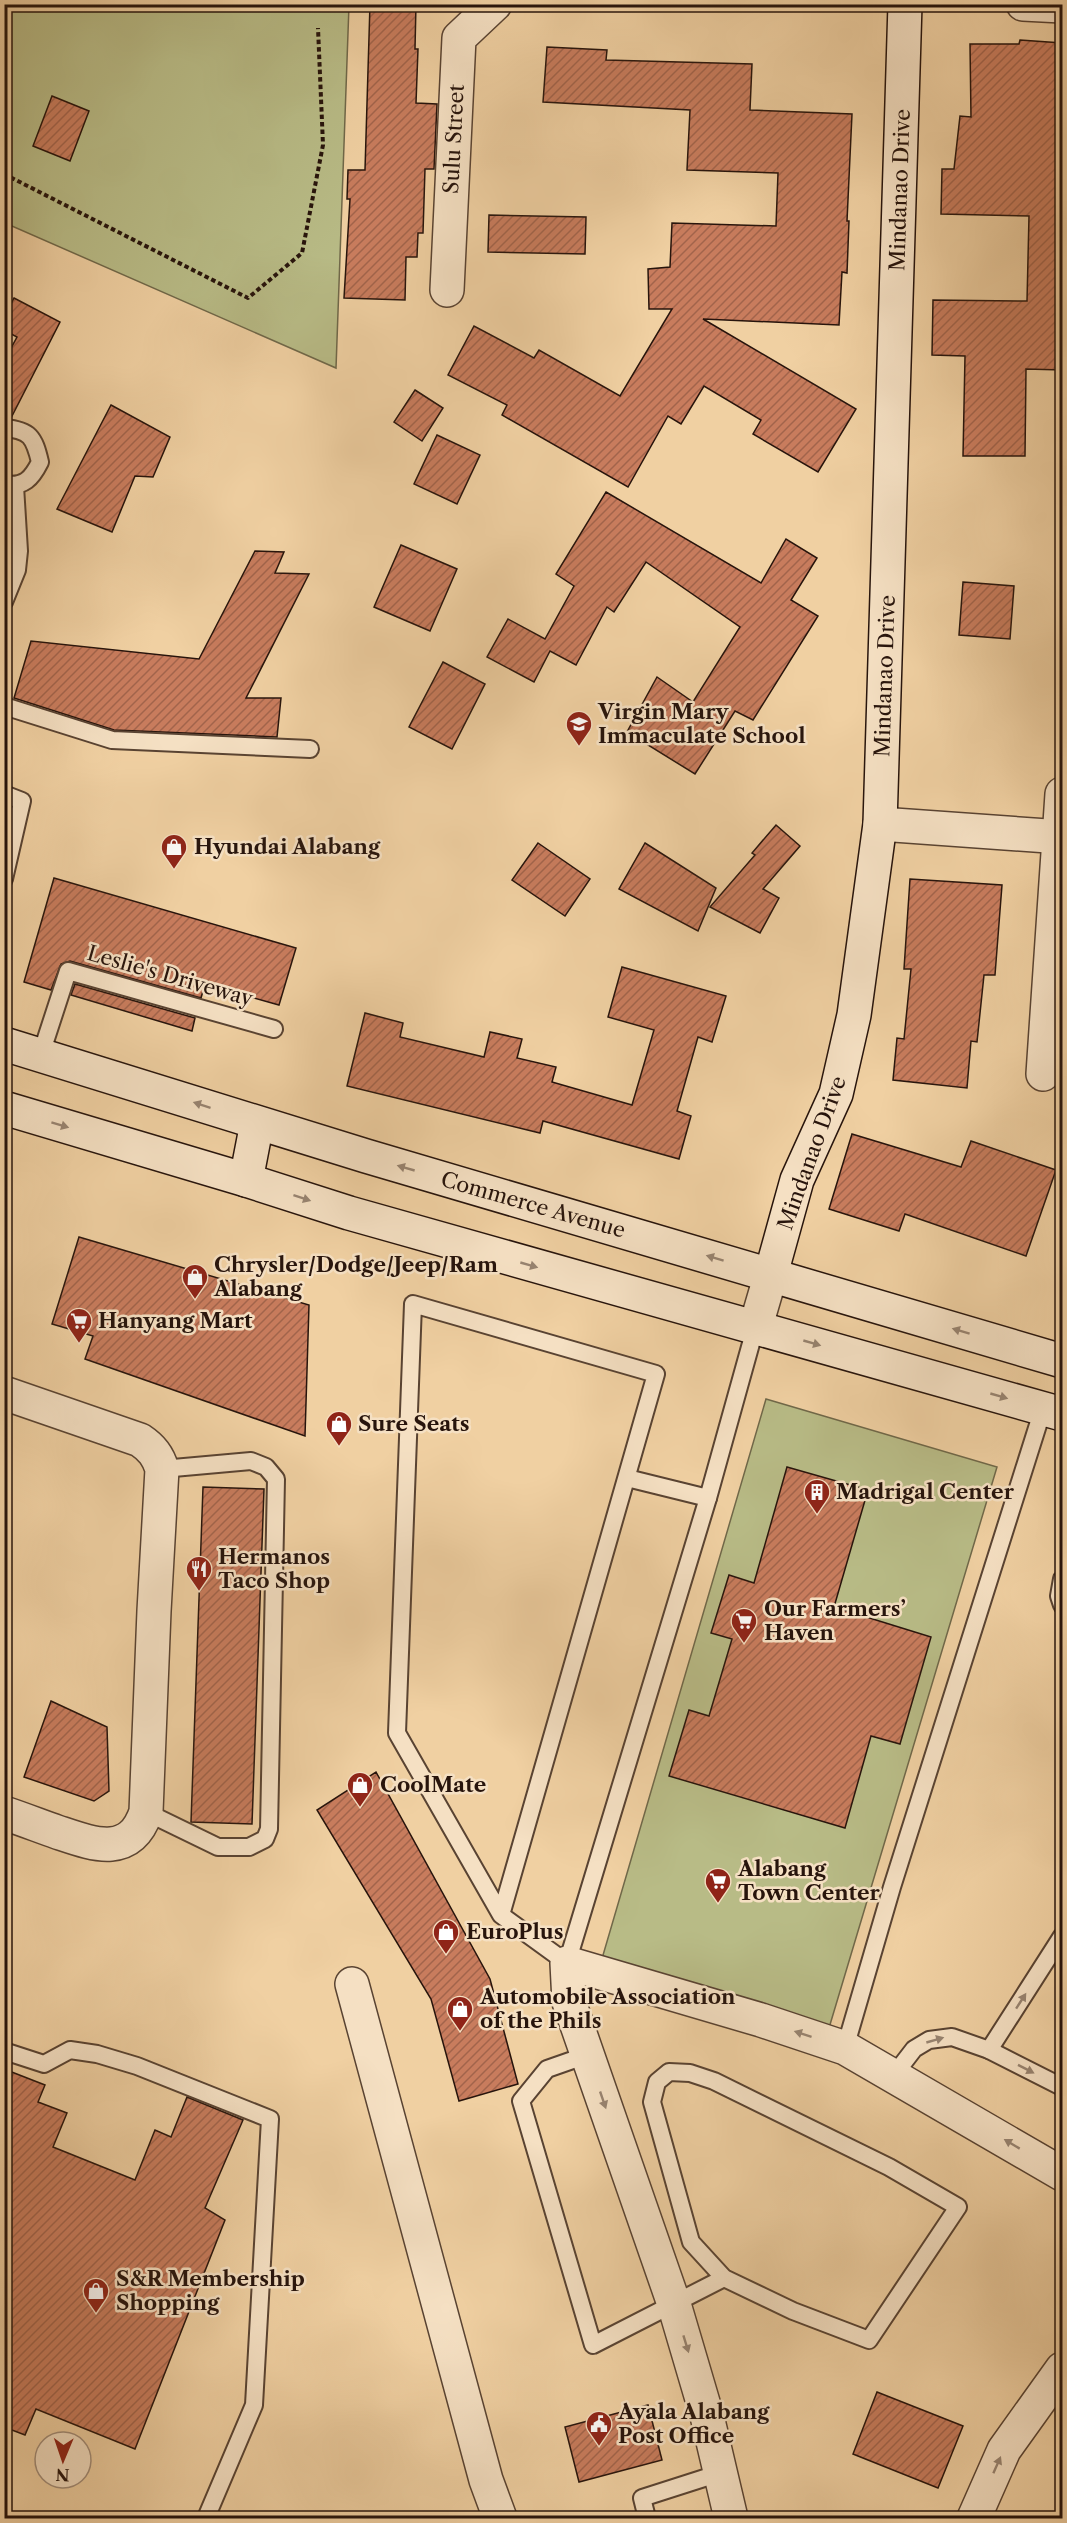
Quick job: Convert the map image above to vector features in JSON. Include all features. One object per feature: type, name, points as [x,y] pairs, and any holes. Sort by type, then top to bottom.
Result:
[{"type":"street","name":"Sulu Street","points":[[447,290],[459,38],[495,4]]},
{"type":"street","name":"Mindanao Drive","points":[[755,1329],[797,1180],[836,1094],[854,1015],[880,824],[905,4]]},
{"type":"street","points":[[1023,4],[1062,6]]},
{"type":"street","points":[[1043,1074],[1061,837],[1062,794]]},
{"type":"street","points":[[880,824],[1061,837]]},
{"type":"street","name":"Commerce Avenue","points":[[4,1044],[257,1123],[1062,1361]]},
{"type":"street","points":[[4,1108],[246,1180],[348,1214],[1053,1411]]},
{"type":"street","points":[[246,1180],[257,1123]]},
{"type":"street","points":[[4,1393],[140,1440],[159,1458],[162,1469],[146,1812],[141,1828],[129,1838],[115,1844],[94,1845],[4,1813]]},
{"type":"street","points":[[731,2518],[707,2416],[674,2304],[569,2002],[567,1963],[761,2020],[846,2048],[1062,2174]]},
{"type":"street","points":[[352,1984],[486,2480],[500,2518]]},
{"type":"street","points":[[974,2518],[1004,2450],[1062,2369]]},
{"type":"lane","points":[[4,428],[23,430],[35,442],[40,462],[31,479],[10,485],[20,551],[17,570],[4,602]]},
{"type":"lane","points":[[4,706],[111,740],[310,749]]},
{"type":"lane","points":[[4,794],[22,801],[5,875]]},
{"type":"lane","name":"Leslie's Driveway","points":[[41,1054],[68,971],[274,1029]]},
{"type":"lane","points":[[501,1915],[656,1374],[413,1304],[397,1733],[501,1915],[567,1963],[708,1498],[755,1329]]},
{"type":"lane","points":[[846,2048],[892,1887],[1053,1411]]},
{"type":"lane","points":[[146,1812],[218,1847],[249,1847],[265,1839],[269,1829],[276,1479],[266,1467],[251,1461],[162,1469]]},
{"type":"lane","points":[[627,1478],[708,1498]]},
{"type":"lane","points":[[1062,1579],[1059,1596],[1062,1605]]},
{"type":"lane","points":[[989,2050],[1062,1936]]},
{"type":"lane","points":[[894,2076],[914,2049],[941,2037],[952,2037],[989,2050],[1062,2087]]},
{"type":"lane","points":[[4,2051],[44,2064],[70,2050],[97,2054],[137,2066],[270,2119],[254,2405],[206,2518]]},
{"type":"lane","points":[[588,2055],[547,2069],[521,2101],[593,2345],[724,2278]]},
{"type":"lane","points":[[669,2072],[690,2073],[714,2081],[879,2162],[958,2207],[869,2340],[793,2311],[724,2278],[691,2242],[652,2102],[657,2082],[669,2072]]},
{"type":"lane","points":[[646,2518],[642,2498],[720,2473]]},
{"type":"path","points":[[4,174],[248,298],[303,253],[323,145],[318,28]]},
{"type":"green space","points":[[5,5],[349,5],[336,368],[5,223]]},
{"type":"green space","points":[[766,1399],[997,1467],[829,2028],[601,1962]]},
{"type":"building","points":[[370,4],[416,4],[415,49],[418,49],[416,103],[437,104],[434,169],[425,169],[423,233],[418,233],[417,257],[406,257],[405,300],[344,298],[350,199],[347,199],[348,170],[365,170]]},
{"type":"building","points":[[1020,40],[1062,43],[1062,370],[1026,369],[1025,456],[963,456],[965,356],[932,355],[933,300],[1027,301],[1029,216],[941,214],[942,169],[954,169],[960,116],[971,117],[970,44],[1019,44]]},
{"type":"building","points":[[547,47],[607,50],[606,60],[752,64],[750,110],[852,114],[847,273],[842,272],[839,325],[703,319],[856,409],[818,472],[753,434],[761,420],[704,386],[681,424],[668,416],[628,487],[502,415],[507,405],[448,375],[474,326],[534,358],[539,350],[620,396],[672,309],[649,309],[648,269],[670,267],[672,223],[776,226],[778,173],[687,170],[690,110],[543,102]]},
{"type":"building","points":[[52,96],[89,111],[70,161],[33,146]]},
{"type":"building","points":[[489,215],[586,217],[585,254],[488,252]]},
{"type":"building","points":[[14,298],[60,322],[11,418],[4,418],[4,361],[17,337],[4,330],[4,317]]},
{"type":"building","points":[[415,390],[443,408],[422,441],[394,422]]},
{"type":"building","points":[[111,405],[170,437],[153,477],[135,476],[112,532],[57,509]]},
{"type":"building","points":[[437,435],[480,455],[457,504],[414,484]]},
{"type":"building","points":[[606,492],[761,583],[786,539],[817,558],[791,600],[818,616],[753,720],[735,711],[695,774],[627,732],[657,677],[693,702],[740,627],[646,562],[614,612],[607,607],[576,665],[550,651],[534,682],[487,657],[508,619],[545,639],[574,586],[556,574]]},
{"type":"building","points":[[401,545],[457,569],[430,631],[374,607]]},
{"type":"building","points":[[255,551],[284,552],[275,573],[309,574],[246,698],[281,698],[277,737],[114,730],[14,698],[31,641],[199,659]]},
{"type":"building","points":[[963,582],[1014,586],[1010,639],[959,635]]},
{"type":"building","points":[[443,662],[485,684],[452,749],[409,727]]},
{"type":"building","points":[[776,825],[800,846],[763,889],[779,898],[760,933],[710,907],[755,855],[752,853]]},
{"type":"building","points":[[538,843],[590,879],[565,916],[512,880]]},
{"type":"building","points":[[645,843],[716,888],[698,931],[619,889]]},
{"type":"building","points":[[54,878],[296,948],[279,1005],[205,984],[201,998],[70,961],[61,964],[51,990],[24,982]]},
{"type":"building","points":[[910,879],[1002,885],[995,975],[984,975],[977,1042],[971,1041],[967,1088],[893,1080],[897,1038],[904,1039],[911,969],[904,969]]},
{"type":"building","points":[[622,967],[726,996],[712,1042],[698,1037],[677,1111],[691,1116],[679,1159],[543,1121],[540,1133],[347,1086],[365,1013],[403,1023],[400,1037],[484,1057],[490,1032],[522,1039],[517,1058],[556,1067],[552,1082],[632,1105],[654,1030],[608,1017]]},
{"type":"building","points":[[75,984],[195,1018],[192,1031],[71,995]]},
{"type":"building","points":[[852,1134],[961,1167],[971,1141],[1056,1170],[1026,1256],[905,1214],[899,1231],[829,1209]]},
{"type":"building","points":[[79,1237],[309,1305],[305,1436],[85,1359],[93,1336],[52,1324]]},
{"type":"building","points":[[787,1467],[868,1490],[834,1607],[931,1637],[900,1744],[871,1736],[845,1828],[669,1776],[689,1710],[709,1716],[732,1639],[711,1633],[729,1575],[754,1583]]},
{"type":"building","points":[[203,1487],[264,1489],[252,1824],[191,1822]]},
{"type":"building","points":[[51,1701],[107,1727],[109,1791],[94,1801],[24,1777]]},
{"type":"building","points":[[376,1772],[490,1979],[518,2084],[459,2101],[431,1999],[317,1810]]},
{"type":"building","name":"S&R Membership Shopping","points":[[4,2069],[45,2085],[38,2102],[67,2113],[53,2147],[135,2180],[155,2130],[171,2137],[187,2097],[243,2120],[205,2208],[225,2220],[135,2449],[93,2432],[93,2430],[36,2409],[25,2435],[4,2427]]},
{"type":"building","points":[[877,2392],[963,2426],[938,2488],[853,2454]]},
{"type":"building","points":[[648,2405],[662,2460],[579,2482],[565,2427]]},
{"type":"place","name":"Virgin Mary Immaculate School","points":[[579,747]]},
{"type":"place","name":"Hyundai Alabang","points":[[174,870]]},
{"type":"place","name":"Chrysler/Dodge/Jeep/Ram Alabang","points":[[195,1300]]},
{"type":"place","name":"Hanyang Mart","points":[[79,1344]]},
{"type":"place","name":"Sure Seats","points":[[339,1447]]},
{"type":"place","name":"Madrigal Center","points":[[817,1515]]},
{"type":"place","name":"Hermanos Taco Shop","points":[[199,1592]]},
{"type":"place","name":"Our Farmers’ Haven","points":[[744,1644]]},
{"type":"place","name":"CoolMate","points":[[360,1808]]},
{"type":"place","name":"Alabang Town Center","points":[[718,1904]]},
{"type":"place","name":"EuroPlus","points":[[446,1955]]},
{"type":"place","name":"Automobile Association of the Phils","points":[[460,2032]]},
{"type":"place","name":"S&R Membership Shopping","points":[[96,2314]]},
{"type":"place","name":"Ayala Alabang Post Office","points":[[599,2447]]}]
